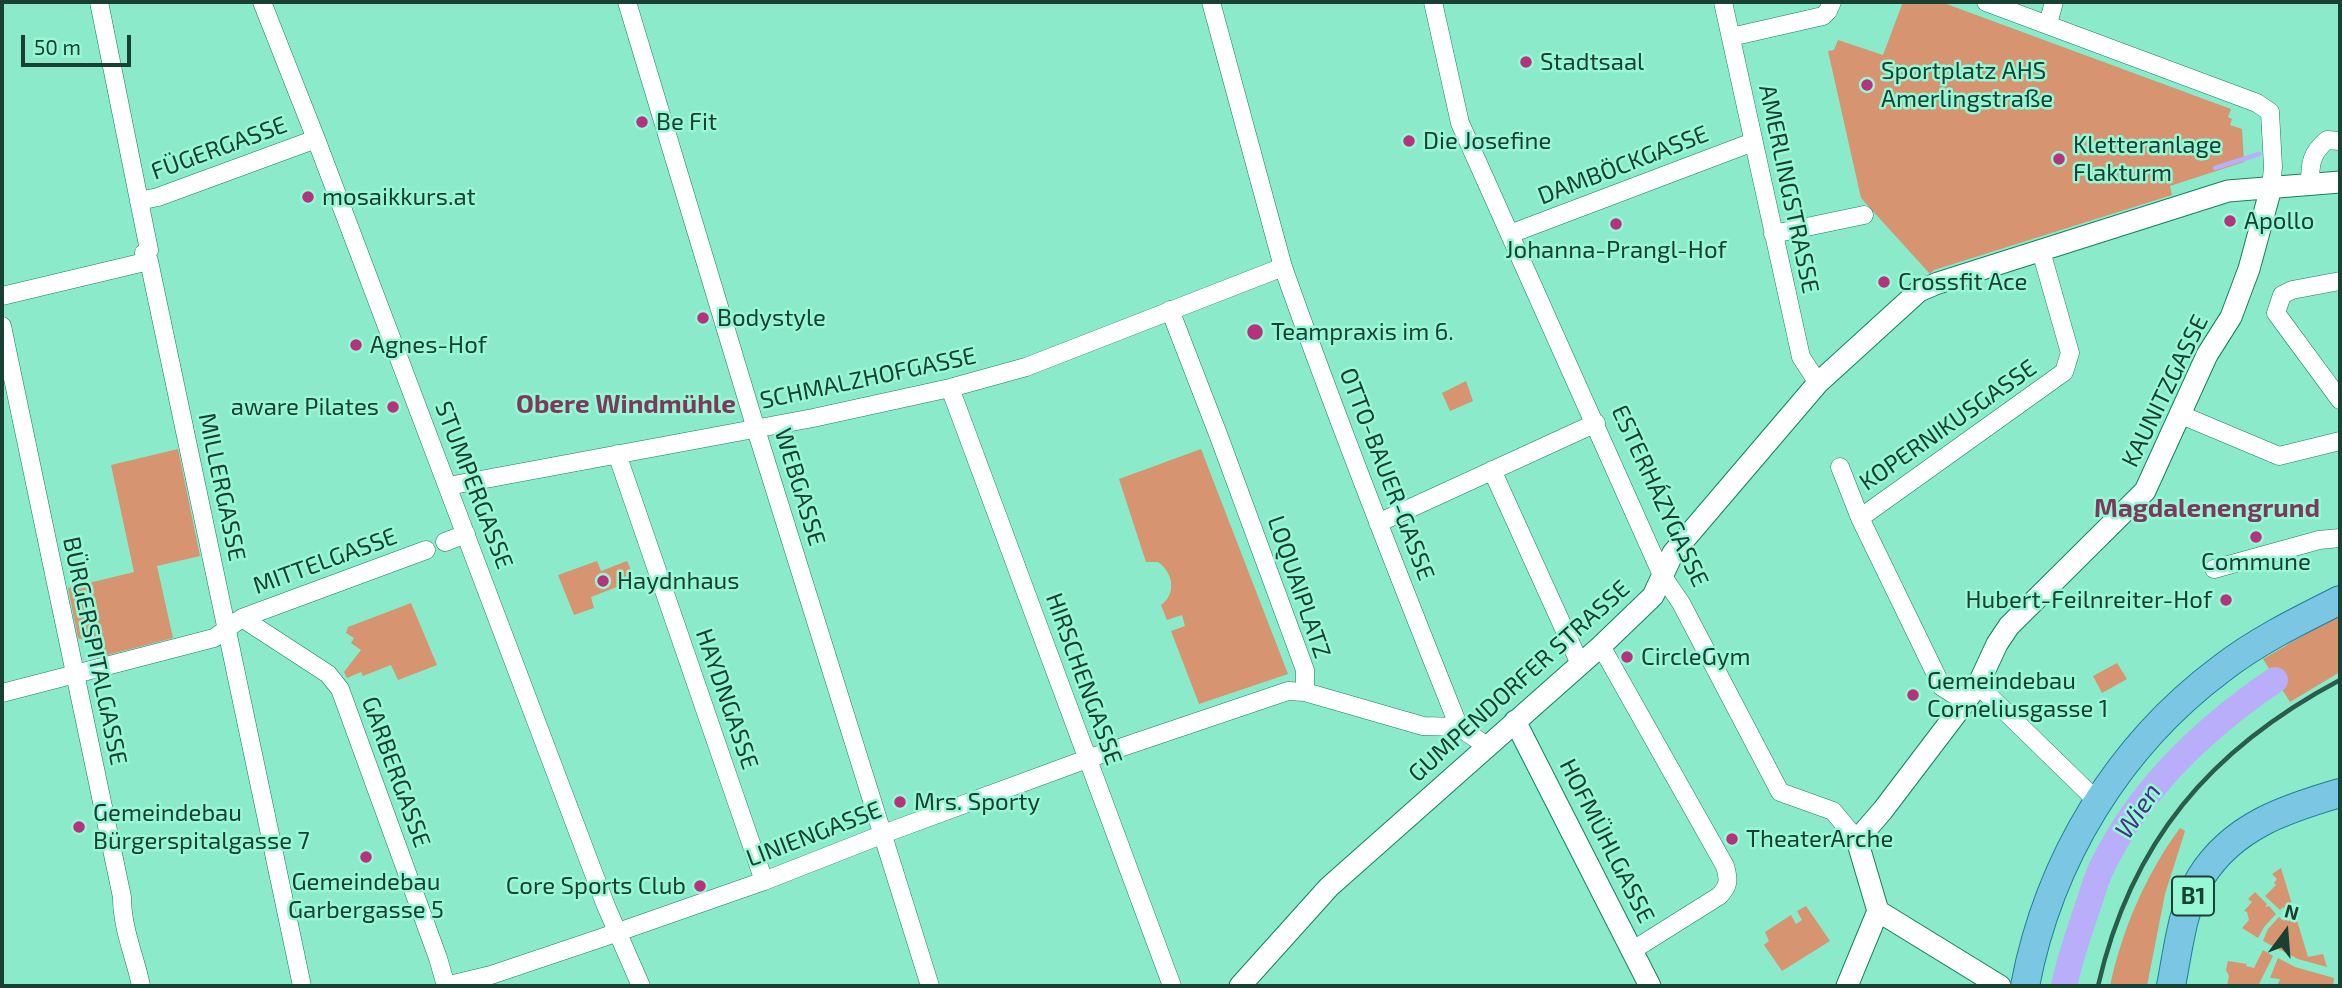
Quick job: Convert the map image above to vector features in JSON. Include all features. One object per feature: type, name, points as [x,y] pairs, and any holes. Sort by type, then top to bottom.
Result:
[{"type":"main road","points":[[2025,986],[2053,888],[2082,826],[2097,801],[2149,734],[2196,688],[2223,667],[2263,641],[2340,600]]},
{"type":"main road","name":"B1","points":[[2171,986],[2189,904],[2200,878],[2215,859],[2253,827],[2273,815],[2340,793]]},
{"type":"street","name":"MILLERGASSE","points":[[99,2],[149,250],[144,253],[149,261],[235,623],[302,986]]},
{"type":"street","name":"STUMPERGASSE","points":[[261,2],[316,139],[617,932],[641,986]]},
{"type":"street","name":"WEBGASSE","points":[[627,2],[930,986]]},
{"type":"street","name":"OTTO-BAUER-GASSE","points":[[1211,2],[1283,267],[1378,523],[1459,727]]},
{"type":"street","name":"ESTERHÁZYGASSE","points":[[1433,2],[1460,123],[1662,575],[1681,603],[1780,792],[1833,811],[1857,839],[1878,911]]},
{"type":"street","name":"AMERLINGSTRASSE","points":[[1723,2],[1801,357],[1818,383]]},
{"type":"street","points":[[1731,37],[1823,16],[1832,2]]},
{"type":"street","points":[[1986,2],[2257,103],[2270,112],[2273,167],[2271,188]]},
{"type":"street","points":[[2048,24],[2054,2]]},
{"type":"street","name":"FÜGERGASSE","points":[[139,201],[158,197],[316,139]]},
{"type":"street","points":[[2310,184],[2311,161],[2316,149],[2327,140],[2340,141]]},
{"type":"street","name":"DAMBÖCKGASSE","points":[[1510,234],[1753,142]]},
{"type":"street","name":"GUMPENDORFER STRASSE","points":[[1240,986],[1329,887],[1601,646],[1653,596],[1673,554],[1818,383],[1919,291],[2217,194],[2238,189],[2340,182]]},
{"type":"street","name":"KAUNITZGASSE","points":[[1857,839],[1884,810],[1973,691],[1997,644],[2010,626],[2145,491],[2207,355],[2231,317],[2249,269],[2271,188]]},
{"type":"street","points":[[1773,234],[1864,215]]},
{"type":"street","name":"KOPERNIKUSGASSE","points":[[1860,517],[2064,373],[2070,353],[2041,251]]},
{"type":"street","points":[[2,296],[149,261]]},
{"type":"street","name":"SCHMALZHOFGASSE","points":[[448,486],[950,388],[1026,367],[1283,267]]},
{"type":"street","points":[[2340,281],[2292,290],[2281,295],[2276,313],[2340,400]]},
{"type":"street","name":"LOQUAIPLATZ","points":[[1170,310],[1305,670],[1306,692],[1288,691],[1198,720]]},
{"type":"street","name":"BÜRGERSPITALGASSE","points":[[2,326],[122,897],[122,912],[141,986]]},
{"type":"street","name":"HIRSCHENGASSE","points":[[950,388],[1172,986]]},
{"type":"street","points":[[2179,414],[2279,456],[2340,441]]},
{"type":"street","points":[[1378,523],[1596,423]]},
{"type":"street","name":"HAYDNGASSE","points":[[617,454],[764,881]]},
{"type":"street","points":[[1840,467],[1860,517],[1942,687],[1953,694],[1973,691],[2097,801]]},
{"type":"street","points":[[1492,470],[1580,664]]},
{"type":"street","points":[[445,542],[466,534]]},
{"type":"street","points":[[2214,569],[2319,540],[2340,538]]},
{"type":"street","name":"MITTELGASSE","points":[[2,693],[215,638],[235,623],[426,550]]},
{"type":"street","name":"GARBERGASSE","points":[[235,623],[328,674],[340,688],[438,958],[445,986]]},
{"type":"street","points":[[1601,646],[1725,866],[1729,878],[1727,889],[1719,896],[1633,950]]},
{"type":"street","points":[[1306,692],[1423,726],[1459,727],[1487,746]]},
{"type":"street","name":"LINIENGASSE","points":[[445,986],[491,975],[764,881],[1198,720]]},
{"type":"street","name":"HOFMÜHLGASSE","points":[[1516,721],[1650,986]]},
{"type":"street","points":[[1847,986],[1878,911],[2000,986]]},
{"type":"shaded area","points":[[1903,2],[1941,2],[2231,109],[2228,117],[2232,119],[2230,125],[2242,129],[2244,162],[2170,186],[2172,195],[1934,270],[1930,274],[1861,198],[1828,51],[1834,50],[1838,40],[1883,55]]},
{"type":"shaded area","points":[[1466,381],[1473,401],[1450,411],[1442,393]]},
{"type":"shaded area","points":[[178,449],[200,556],[157,566],[173,638],[96,658],[93,643],[78,638],[68,588],[134,572],[111,465]]},
{"type":"shaded area","points":[[1201,449],[1288,674],[1199,704],[1171,631],[1185,626],[1182,615],[1167,620],[1161,605],[1171,589],[1170,577],[1158,562],[1146,562],[1119,479]]},
{"type":"shaded area","points":[[597,561],[601,571],[627,561],[635,580],[591,597],[594,608],[574,615],[558,575]]},
{"type":"shaded area","points":[[411,603],[437,665],[398,680],[391,665],[363,676],[361,672],[347,678],[344,672],[361,650],[351,643],[354,638],[346,633],[348,627]]},
{"type":"shaded area","points":[[2340,614],[2340,672],[2290,702],[2263,659]]},
{"type":"shaded area","points":[[2117,663],[2127,679],[2102,693],[2093,676]]},
{"type":"shaded area","points":[[2180,828],[2185,831],[2165,894],[2147,986],[2110,986],[2121,944],[2137,903],[2156,864]]},
{"type":"shaded area","points":[[2281,868],[2308,957],[2323,954],[2327,967],[2298,959],[2263,941],[2268,929],[2279,917],[2284,921],[2290,914],[2283,907],[2280,910],[2265,896],[2276,885],[2274,883],[2277,879],[2272,874]]},
{"type":"shaded area","points":[[2255,892],[2267,904],[2265,907],[2269,906],[2276,914],[2258,938],[2242,928],[2249,920],[2247,912],[2244,911],[2252,902],[2248,899]]},
{"type":"shaded area","points":[[1806,906],[1830,941],[1782,971],[1764,945],[1769,941],[1765,932],[1791,915],[1796,924],[1802,920],[1797,911]]},
{"type":"shaded area","points":[[2263,950],[2273,956],[2258,986],[2227,986],[2228,961],[2254,968]]},
{"type":"shaded area","points":[[2278,958],[2295,967],[2334,978],[2333,986],[2277,986],[2280,979],[2270,978]]},
{"type":"waterway","points":[[2215,168],[2259,154]]},
{"type":"waterway","name":"Wien","points":[[2064,986],[2099,873],[2136,810],[2155,785],[2199,739],[2275,680]]},
{"type":"railway","points":[[2098,986],[2113,934],[2131,887],[2155,844],[2183,805],[2215,769],[2252,737],[2294,707],[2340,680]]},
{"type":"place","name":"Stadtsaal","points":[[1526,62]]},
{"type":"place","name":"Sportplatz AHS Amerlingstraße","points":[[1867,85]]},
{"type":"place","name":"Be Fit","points":[[642,122]]},
{"type":"place","name":"Die Josefine","points":[[1409,141]]},
{"type":"place","name":"Kletteranlage Flakturm","points":[[2059,159]]},
{"type":"place","name":"mosaikkurs.at","points":[[308,197]]},
{"type":"place","name":"Apollo","points":[[2230,221]]},
{"type":"place","name":"Johanna-Prangl-Hof","points":[[1616,224]]},
{"type":"place","name":"Crossfit Ace","points":[[1884,282]]},
{"type":"place","name":"Bodystyle","points":[[703,318]]},
{"type":"place","name":"Teampraxis im 6.","points":[[1255,332]]},
{"type":"place","name":"Agnes-Hof","points":[[356,345]]},
{"type":"place","name":"aware Pilates","points":[[393,407]]},
{"type":"place","name":"Commune","points":[[2256,537]]},
{"type":"place","name":"Haydnhaus","points":[[603,581]]},
{"type":"place","name":"Hubert-Feilnreiter-Hof","points":[[2226,600]]},
{"type":"place","name":"CircleGym","points":[[1627,657]]},
{"type":"place","name":"Gemeindebau Corneliusgasse 1","points":[[1913,695]]},
{"type":"place","name":"Mrs. Sporty","points":[[900,802]]},
{"type":"place","name":"Gemeindebau Bürgerspitalgasse 7","points":[[79,827]]},
{"type":"place","name":"TheaterArche","points":[[1732,839]]},
{"type":"place","name":"Gemeindebau Garbergasse 5","points":[[366,857]]},
{"type":"place","name":"Core Sports Club","points":[[700,886]]},
{"type":"district","name":"Obere Windmühle","points":[[626,404]]},
{"type":"district","name":"Magdalenengrund","points":[[2207,508]]}]
